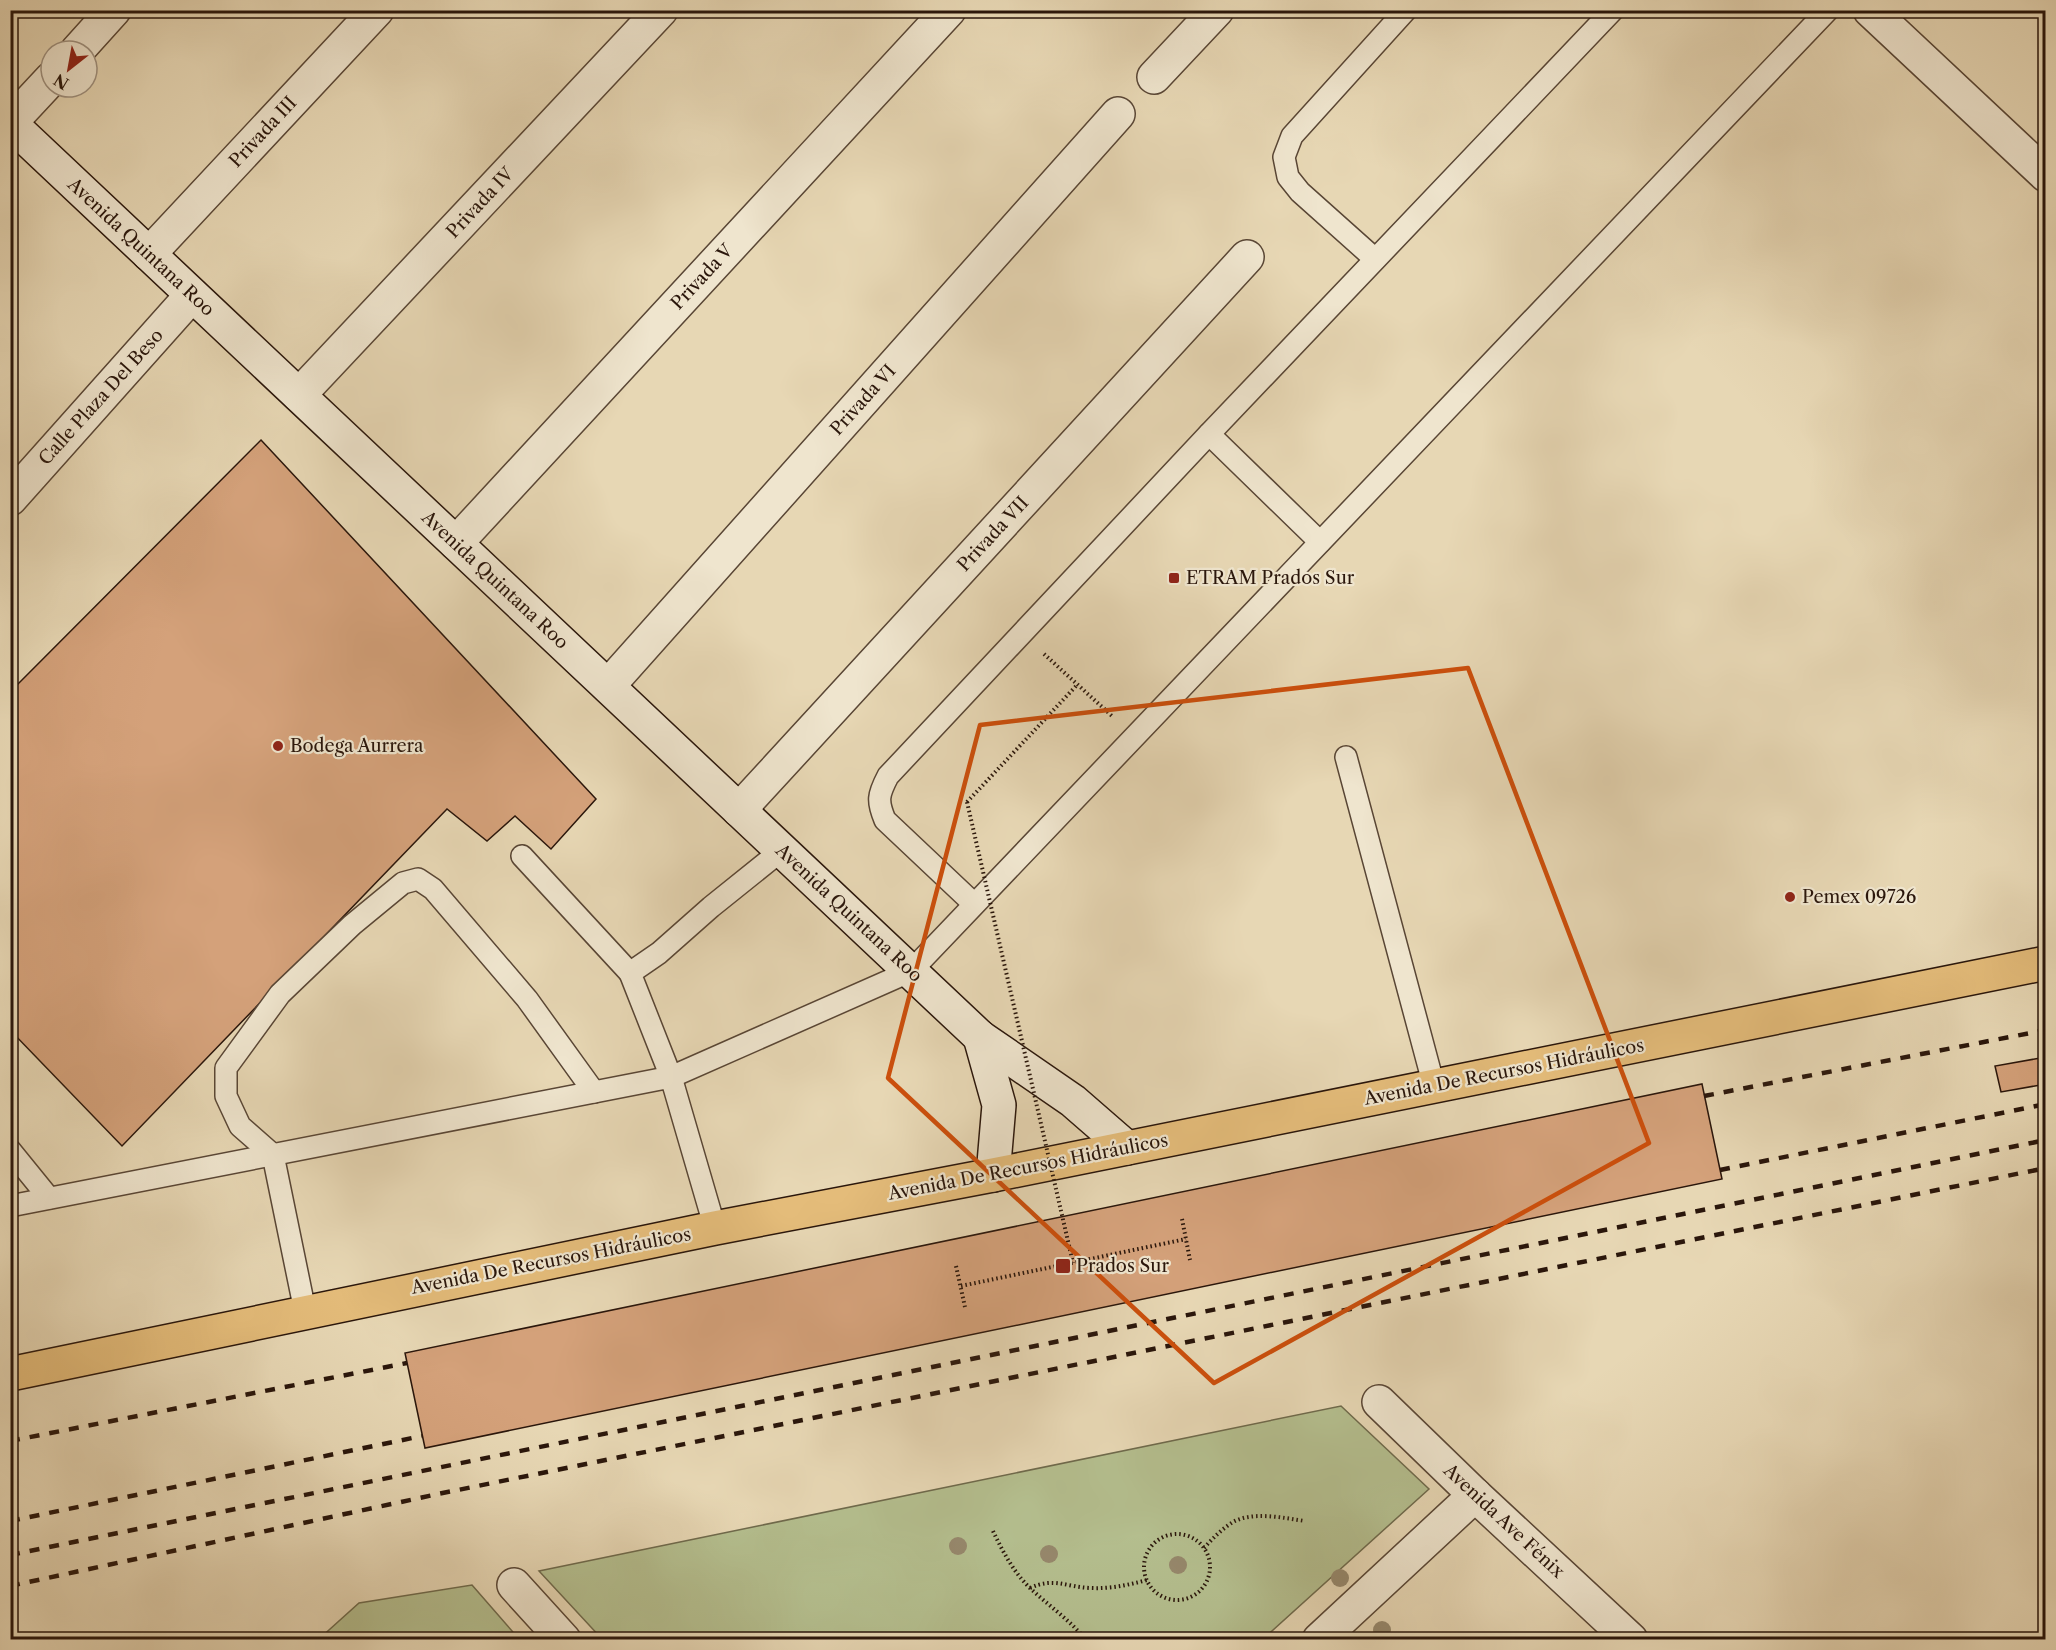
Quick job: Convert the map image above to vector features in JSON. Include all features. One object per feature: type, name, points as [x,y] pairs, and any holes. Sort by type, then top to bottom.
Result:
[{"type":"main road","name":"Avenida De Recursos Hidráulicos","points":[[10,1374],[304,1311],[2046,963]]},
{"type":"street","points":[[88,39],[114,10]]},
{"type":"street","name":"Privada III","points":[[149,254],[377,10]]},
{"type":"street","name":"Privada IV","points":[[299,395],[661,10]]},
{"type":"street","name":"Privada V","points":[[456,543],[949,10]]},
{"type":"street","points":[[1154,77],[1217,10]]},
{"type":"street","points":[[1870,10],[2046,175]]},
{"type":"street","points":[[14,133],[39,97]]},
{"type":"street","name":"Privada VI","points":[[608,687],[1118,114]]},
{"type":"street","name":"Avenida Quintana Roo","points":[[14,133],[149,254],[980,1037],[1073,1101],[1127,1148]]},
{"type":"street","name":"Privada VII","points":[[739,810],[1247,258]]},
{"type":"street","name":"Calle Plaza Del Beso","points":[[10,499],[192,295]]},
{"type":"street","points":[[980,1037],[999,1105],[993,1175]]},
{"type":"street","name":"Avenida Ave Fénix","points":[[1379,1402],[1631,1640]]},
{"type":"street","points":[[1320,1639],[1475,1495]]},
{"type":"street","points":[[514,1586],[564,1640]]},
{"type":"lane","points":[[1375,259],[1300,192],[1288,177],[1284,157],[1292,136],[1406,10]]},
{"type":"lane","points":[[974,904],[885,820],[879,805],[880,790],[888,776],[1612,10]]},
{"type":"lane","points":[[10,1206],[672,1077],[910,971],[1828,10]]},
{"type":"lane","points":[[1209,434],[1320,542]]},
{"type":"lane","points":[[1346,757],[1434,1086]]},
{"type":"lane","points":[[630,973],[659,953],[711,907],[782,850]]},
{"type":"lane","points":[[522,856],[630,973],[672,1077],[716,1228]]},
{"type":"lane","points":[[304,1311],[273,1155],[240,1126],[226,1096],[226,1068],[280,994],[352,925],[403,884],[418,879],[434,889],[527,999],[594,1092]]},
{"type":"lane","points":[[10,1150],[49,1198]]},
{"type":"path","points":[[1021,633],[1134,737]]},
{"type":"path","points":[[1073,1263],[967,802],[1077,685]]},
{"type":"path","points":[[1182,1220],[1190,1260]]},
{"type":"path","points":[[961,1286],[1186,1239]]},
{"type":"path","points":[[956,1266],[965,1307]]},
{"type":"path","points":[[1204,1548],[1235,1521],[1257,1517],[1305,1521]]},
{"type":"path","points":[[993,1531],[1004,1552],[1030,1588],[1064,1617],[1086,1640]]},
{"type":"path","points":[[1186,1535],[1196,1540],[1204,1548],[1209,1558],[1210,1569],[1201,1589],[1181,1600],[1161,1596],[1153,1589],[1147,1580],[1145,1559],[1149,1549],[1165,1536],[1186,1535]]},
{"type":"path","points":[[1030,1588],[1043,1582],[1088,1588],[1108,1588],[1147,1580]]},
{"type":"highlighted area","points":[[1468,668],[1649,1143],[1214,1383],[888,1078],[980,725]]},
{"type":"green space","points":[[1341,1406],[1429,1489],[1263,1639],[602,1639],[539,1571]]},
{"type":"green space","points":[[472,1585],[519,1639],[319,1639],[359,1603]]},
{"type":"building","name":"Bodega Aurrera","points":[[261,440],[596,799],[551,849],[515,816],[487,841],[447,809],[122,1146],[10,1030],[10,692]]},
{"type":"building","points":[[2046,1057],[2046,1084],[2001,1092],[1995,1066]]},
{"type":"building","name":"Prados Sur","points":[[1702,1084],[1722,1179],[425,1448],[405,1353]]},
{"type":"railway","points":[[1704,1096],[2046,1030]]},
{"type":"railway","points":[[1720,1170],[2046,1104]]},
{"type":"railway","points":[[10,1555],[2046,1140]]},
{"type":"railway","points":[[10,1586],[438,1494],[2046,1168]]},
{"type":"railway","points":[[10,1441],[407,1363]]},
{"type":"railway","points":[[10,1521],[422,1436]]},
{"type":"place","name":"ETRAM Prados Sur","points":[[1174,578]]},
{"type":"place","name":"Bodega Aurrera","points":[[278,746]]},
{"type":"place","name":"Pemex 09726","points":[[1790,897]]},
{"type":"place","name":"Prados Sur","points":[[1063,1266]]}]
